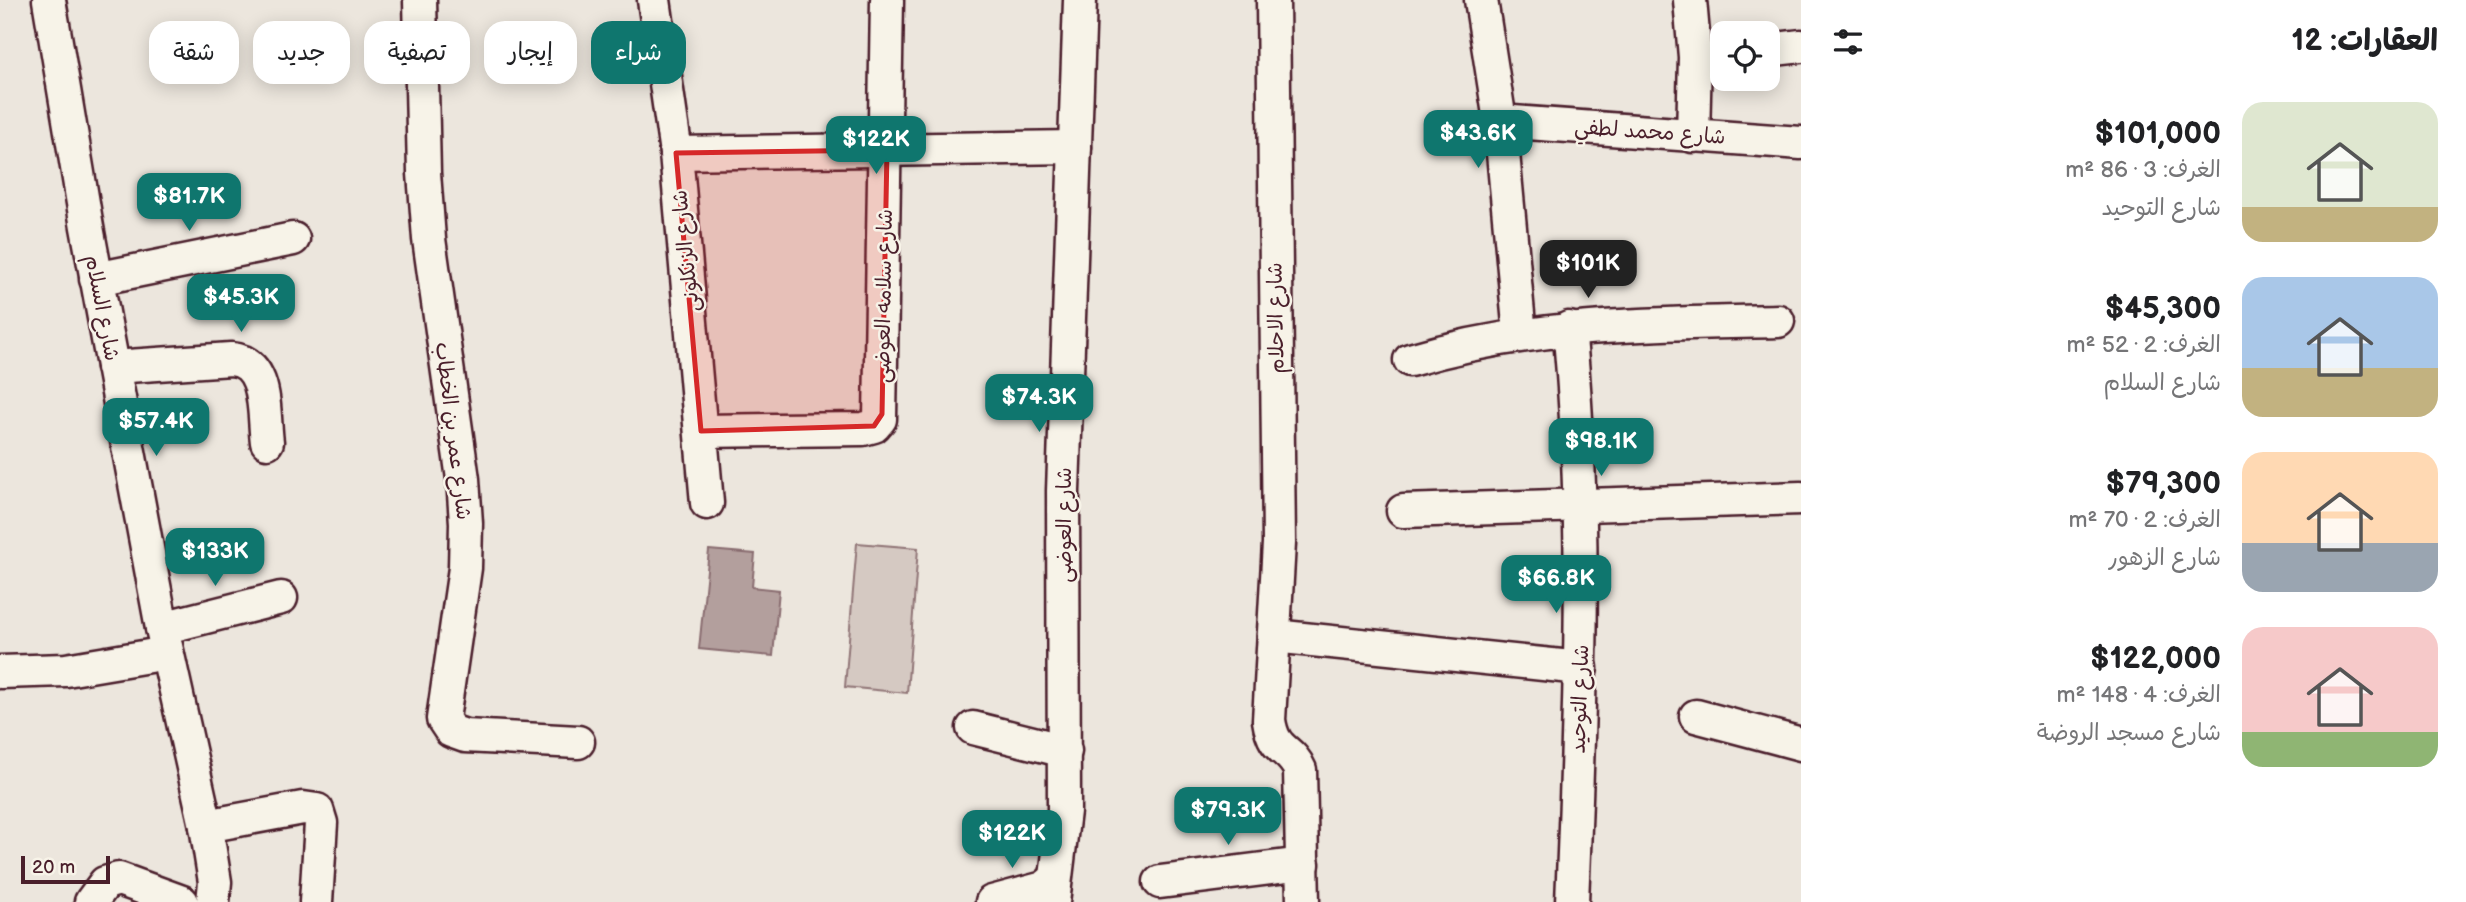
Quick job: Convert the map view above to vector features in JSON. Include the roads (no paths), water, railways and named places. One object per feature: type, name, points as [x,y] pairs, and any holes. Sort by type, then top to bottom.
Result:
[{"type":"street","name":"شارع السلام","points":[[49,0],[96,279],[164,641],[205,826],[215,883],[213,902]]},
{"type":"street","name":"شارع عمر بن الخطاب","points":[[420,0],[424,173],[429,239],[463,479],[466,523],[463,579],[443,719],[451,731],[465,736],[578,743]]},
{"type":"street","name":"شارع الزنكلونى","points":[[654,0],[676,153],[707,503]]},
{"type":"street","name":"شارع سلامه العوضى","points":[[701,431],[863,429],[877,423],[882,408],[887,0]]},
{"type":"street","name":"شارع العوضى","points":[[1053,891],[1059,870],[1063,823],[1063,491],[1080,0]]},
{"type":"street","name":"شارع الاحلام","points":[[1273,0],[1279,529],[1269,720],[1273,741],[1297,762],[1300,770],[1303,902]]},
{"type":"street","points":[[1480,0],[1500,121],[1520,335]]},
{"type":"street","points":[[1690,0],[1709,56],[1693,136]]},
{"type":"street","points":[[1780,49],[1801,46]]},
{"type":"street","name":"شارع محمد لطفي","points":[[1500,121],[1801,143]]},
{"type":"street","points":[[676,153],[1074,147]]},
{"type":"street","points":[[96,279],[293,239]]},
{"type":"street","points":[[1410,360],[1450,348],[1569,328],[1778,321]]},
{"type":"street","name":"شارع التوحيد","points":[[1569,328],[1582,505],[1581,668],[1572,902]]},
{"type":"street","points":[[113,367],[231,359],[247,362],[254,368],[260,383],[267,442]]},
{"type":"street","points":[[1403,511],[1801,498]]},
{"type":"street","points":[[0,672],[77,669],[164,641],[281,598]]},
{"type":"street","points":[[1274,636],[1581,668]]},
{"type":"street","points":[[1696,716],[1801,744]]},
{"type":"street","points":[[973,728],[1065,751]]},
{"type":"street","points":[[205,826],[303,808],[317,810],[321,823],[316,902]]},
{"type":"street","points":[[1160,882],[1303,864]]},
{"type":"street","points":[[91,902],[105,883],[119,879],[182,902]]},
{"type":"street","points":[[992,902],[1044,888],[1053,891]]}]
